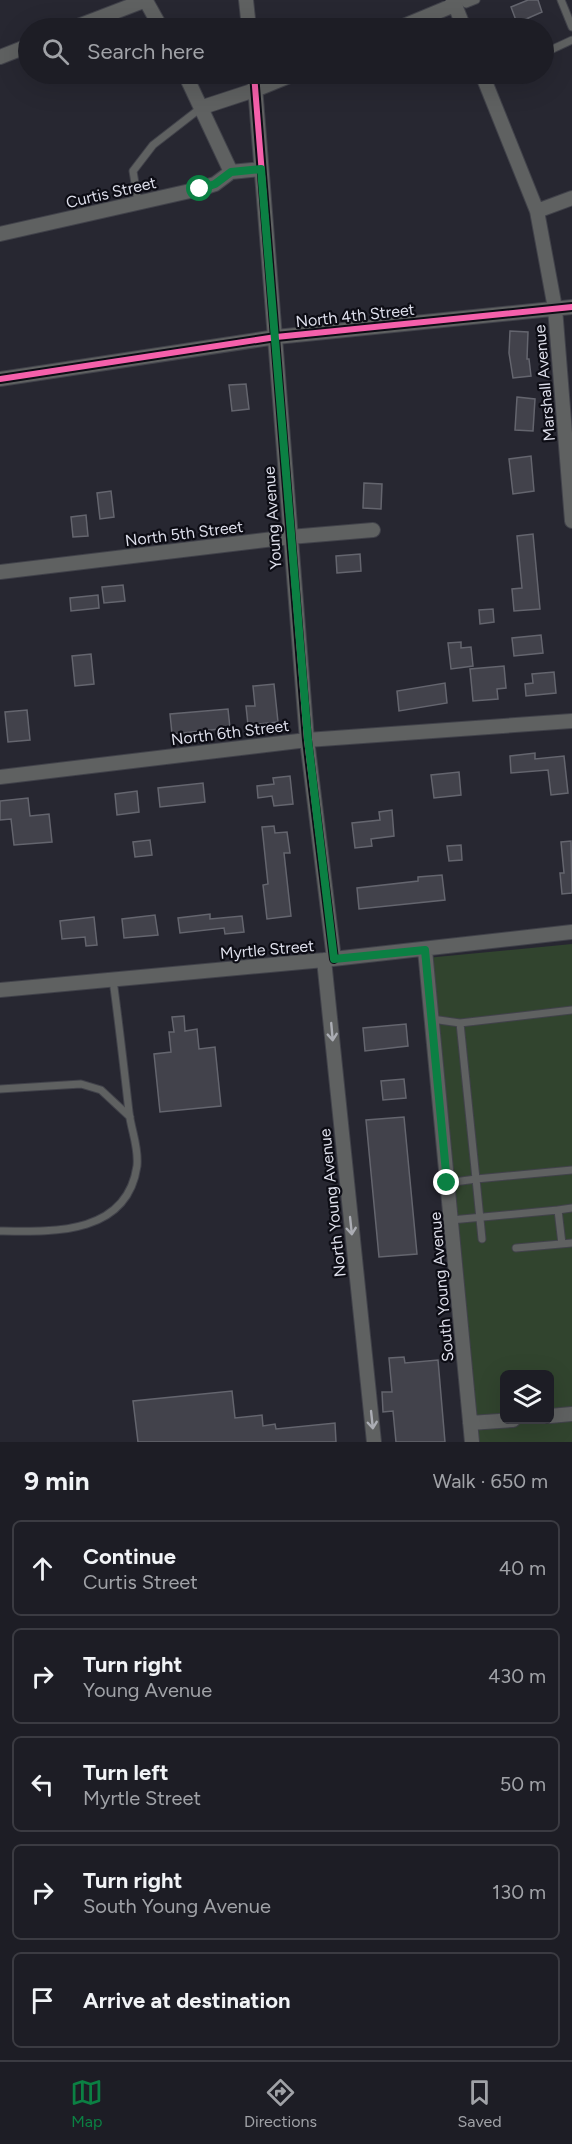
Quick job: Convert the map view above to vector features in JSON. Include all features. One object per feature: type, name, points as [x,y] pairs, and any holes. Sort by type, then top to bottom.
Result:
[{"type":"street","points":[[99,18],[146,0],[156,18]]},
{"type":"street","points":[[246,0],[248,18]]},
{"type":"street","points":[[420,18],[457,1],[461,18]]},
{"type":"street","points":[[0,57],[18,50]]},
{"type":"street","points":[[190,84],[231,172]]},
{"type":"street","name":"Young Avenue","points":[[255,84],[290,537],[329,960]]},
{"type":"street","points":[[202,107],[270,84]]},
{"type":"street","name":"Marshall Avenue","points":[[486,84],[537,211],[555,308],[572,521]]},
{"type":"street","name":"Curtis Street","points":[[0,234],[200,189],[215,184],[231,172],[261,169]]},
{"type":"street","points":[[537,211],[572,198]]},
{"type":"street","name":"North 4th Street","points":[[0,379],[276,337],[572,307]]},
{"type":"street","name":"North 5th Street","points":[[0,572],[290,537],[373,530]]},
{"type":"street","name":"North 6th Street","points":[[0,777],[308,740],[572,721]]},
{"type":"street","name":"Myrtle Street","points":[[0,990],[329,960],[572,932]]},
{"type":"street","name":"South Young Avenue","points":[[425,950],[472,1442]]},
{"type":"street","name":"North Young Avenue","points":[[329,960],[374,1442]]},
{"type":"street","points":[[554,1416],[572,1414]]},
{"type":"street","points":[[470,1423],[500,1420]]},
{"type":"lane","points":[[457,1],[466,4],[476,0]]},
{"type":"lane","points":[[561,0],[572,27]]},
{"type":"lane","points":[[554,49],[572,40]]},
{"type":"lane","points":[[138,202],[133,171],[153,145],[202,107]]},
{"type":"lane","points":[[0,1231],[62,1231],[98,1221],[113,1212],[133,1181],[137,1164],[136,1144],[130,1117],[113,979]]},
{"type":"lane","points":[[432,1019],[460,1023],[572,1010]]},
{"type":"lane","points":[[460,1023],[482,1239]]},
{"type":"lane","points":[[0,1089],[81,1084],[101,1090],[130,1117]]},
{"type":"lane","points":[[447,1183],[572,1170]]},
{"type":"lane","points":[[451,1220],[572,1208]]},
{"type":"lane","points":[[558,1210],[562,1244]]},
{"type":"lane","points":[[516,1248],[572,1243]]},
{"type":"green space","points":[[572,944],[572,1442],[476,1442],[426,958]]},
{"type":"building","points":[[528,0],[538,0],[542,12],[528,18],[515,18],[511,7]]},
{"type":"building","points":[[510,331],[528,332],[527,359],[529,359],[531,376],[513,378],[509,353]]},
{"type":"building","points":[[246,384],[249,409],[232,411],[229,385]]},
{"type":"building","points":[[517,397],[535,399],[533,431],[515,430]]},
{"type":"building","points":[[531,456],[534,491],[513,494],[509,459]]},
{"type":"building","points":[[364,483],[382,484],[381,509],[363,508]]},
{"type":"building","points":[[111,491],[114,517],[100,519],[97,493]]},
{"type":"building","points":[[86,515],[88,536],[73,537],[71,517]]},
{"type":"building","points":[[533,534],[540,609],[514,611],[512,589],[522,588],[517,536]]},
{"type":"building","points":[[360,554],[361,571],[337,573],[336,556]]},
{"type":"building","points":[[123,585],[125,601],[104,603],[102,587]]},
{"type":"building","points":[[98,595],[99,608],[71,611],[70,598]]},
{"type":"building","points":[[493,609],[494,622],[480,624],[479,610]]},
{"type":"building","points":[[541,635],[543,653],[514,656],[512,638]]},
{"type":"building","points":[[461,642],[461,648],[471,647],[473,666],[451,669],[448,643]]},
{"type":"building","points":[[91,654],[94,684],[75,686],[72,656]]},
{"type":"building","points":[[504,666],[506,688],[497,689],[498,699],[473,701],[470,669]]},
{"type":"building","points":[[554,672],[556,693],[526,696],[525,684],[533,683],[532,674]]},
{"type":"building","points":[[445,683],[447,703],[399,711],[397,691]]},
{"type":"building","points":[[274,684],[278,722],[248,725],[246,706],[255,706],[253,686]]},
{"type":"building","points":[[228,709],[230,728],[172,734],[170,714]]},
{"type":"building","points":[[27,710],[30,740],[8,742],[5,712]]},
{"type":"building","points":[[535,753],[535,759],[564,756],[568,793],[551,795],[548,770],[511,773],[510,756]]},
{"type":"building","points":[[459,772],[461,795],[434,798],[431,775]]},
{"type":"building","points":[[290,776],[293,804],[274,806],[272,796],[258,798],[257,786],[274,784],[273,778]]},
{"type":"building","points":[[203,783],[205,802],[160,807],[158,788]]},
{"type":"building","points":[[137,791],[139,812],[117,815],[115,794]]},
{"type":"building","points":[[28,798],[30,816],[49,814],[52,842],[14,845],[11,819],[0,820],[0,801]]},
{"type":"building","points":[[392,810],[394,836],[371,839],[372,846],[355,848],[352,823],[380,820],[379,812]]},
{"type":"building","points":[[274,826],[275,833],[287,832],[290,853],[284,853],[291,916],[267,919],[263,885],[268,884],[262,827]]},
{"type":"building","points":[[150,840],[152,855],[135,857],[133,842]]},
{"type":"building","points":[[571,841],[572,893],[562,894],[560,873],[564,873],[561,842]]},
{"type":"building","points":[[461,845],[462,860],[449,861],[447,846]]},
{"type":"building","points":[[442,875],[445,900],[359,909],[357,888],[418,881],[418,877]]},
{"type":"building","points":[[210,914],[210,919],[242,916],[244,932],[225,934],[224,928],[180,933],[178,918]]},
{"type":"building","points":[[155,915],[158,935],[124,938],[122,919]]},
{"type":"building","points":[[94,917],[97,945],[86,946],[85,937],[62,939],[60,921]]},
{"type":"building","points":[[184,1016],[185,1031],[197,1029],[199,1049],[215,1047],[221,1106],[160,1112],[154,1054],[171,1052],[169,1032],[174,1032],[172,1017]]},
{"type":"building","points":[[406,1024],[408,1046],[365,1051],[363,1028]]},
{"type":"building","points":[[404,1079],[406,1098],[383,1100],[381,1081]]},
{"type":"building","points":[[404,1117],[417,1254],[379,1257],[366,1120]]},
{"type":"building","points":[[404,1357],[405,1363],[438,1360],[445,1442],[396,1442],[393,1411],[383,1412],[382,1392],[392,1392],[389,1358]]},
{"type":"building","points":[[232,1391],[235,1418],[262,1415],[263,1426],[275,1424],[276,1429],[335,1423],[336,1442],[138,1442],[133,1401]]},
{"type":"cycle path","points":[[255,84],[307,740],[334,959]]},
{"type":"cycle path","points":[[0,379],[276,337],[572,307]]},
{"type":"route","points":[[200,189],[215,184],[231,172],[261,169],[308,740],[334,959],[425,950],[447,1183]]}]
